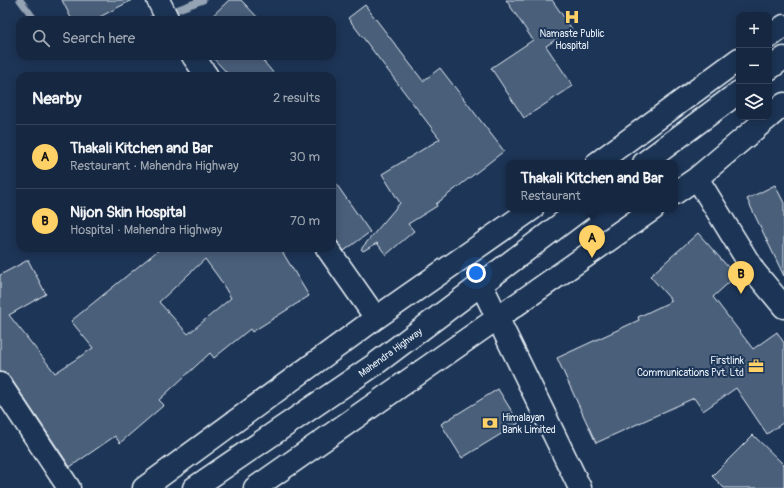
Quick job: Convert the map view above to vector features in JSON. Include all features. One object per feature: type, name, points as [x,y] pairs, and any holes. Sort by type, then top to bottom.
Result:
[{"type":"main road","points":[[158,0],[166,16]]},
{"type":"main road","points":[[772,35],[784,26]]},
{"type":"main road","points":[[772,67],[784,58]]},
{"type":"main road","points":[[196,60],[204,72]]},
{"type":"main road","points":[[601,160],[736,61]]},
{"type":"main road","points":[[648,160],[736,94]]},
{"type":"main road","points":[[772,114],[784,104]]},
{"type":"main road","points":[[678,191],[697,178],[765,120]]},
{"type":"main road","points":[[697,178],[754,271],[784,307]]},
{"type":"main road","points":[[144,488],[376,318],[528,212]]},
{"type":"main road","name":"Mahendra Highway","points":[[194,488],[374,365],[577,212]]},
{"type":"main road","points":[[255,488],[498,319],[648,212]]},
{"type":"main road","points":[[330,252],[376,318]]},
{"type":"main road","points":[[481,284],[580,488]]},
{"type":"main road","points":[[0,384],[69,488]]},
{"type":"building","points":[[62,0],[132,0],[102,16],[70,16]]},
{"type":"building","points":[[229,0],[241,0],[256,16],[212,16]]},
{"type":"building","points":[[506,0],[552,0],[572,29],[546,46],[573,86],[524,118],[491,68],[533,40]]},
{"type":"building","points":[[365,5],[423,81],[440,68],[504,151],[436,204],[437,206],[408,224],[414,231],[386,255],[377,243],[363,251],[361,249],[400,203],[382,174],[440,139],[348,18]]},
{"type":"building","points":[[215,60],[262,60],[273,72],[226,72]]},
{"type":"building","points":[[336,184],[370,232],[344,251],[337,241]]},
{"type":"building","points":[[775,185],[784,203],[784,276],[747,199]]},
{"type":"building","points":[[698,233],[736,276],[713,297],[753,349],[777,332],[784,343],[784,422],[767,434],[736,388],[703,411],[694,398],[596,443],[557,358],[639,320],[638,317],[672,301],[650,276]]},
{"type":"building","points":[[156,252],[282,252],[309,296],[252,332],[250,329],[214,358],[210,353],[159,400],[164,405],[120,443],[115,436],[70,467],[10,377],[6,373],[0,372],[0,275],[28,260],[46,294],[9,315],[55,373],[93,348],[71,321]],"holes":[[[205,259],[231,298],[188,334],[159,302]]]},
{"type":"building","points":[[498,389],[519,423],[462,458],[441,424]]},
{"type":"building","points":[[753,435],[784,465],[784,488],[724,488],[712,476]]},
{"type":"waterway","points":[[20,0],[32,16]]},
{"type":"waterway","points":[[160,16],[203,0]]},
{"type":"place","name":"Namaste Public Hospital","points":[[572,17]]},
{"type":"place","name":"Thakali Kitchen and Bar","points":[[592,258]]},
{"type":"place","name":"Nijon Skin Hospital","points":[[741,294]]},
{"type":"place","name":"Firstlink Communications Pvt. Ltd","points":[[756,366]]},
{"type":"place","name":"Himalayan Bank Limited","points":[[490,423]]}]
